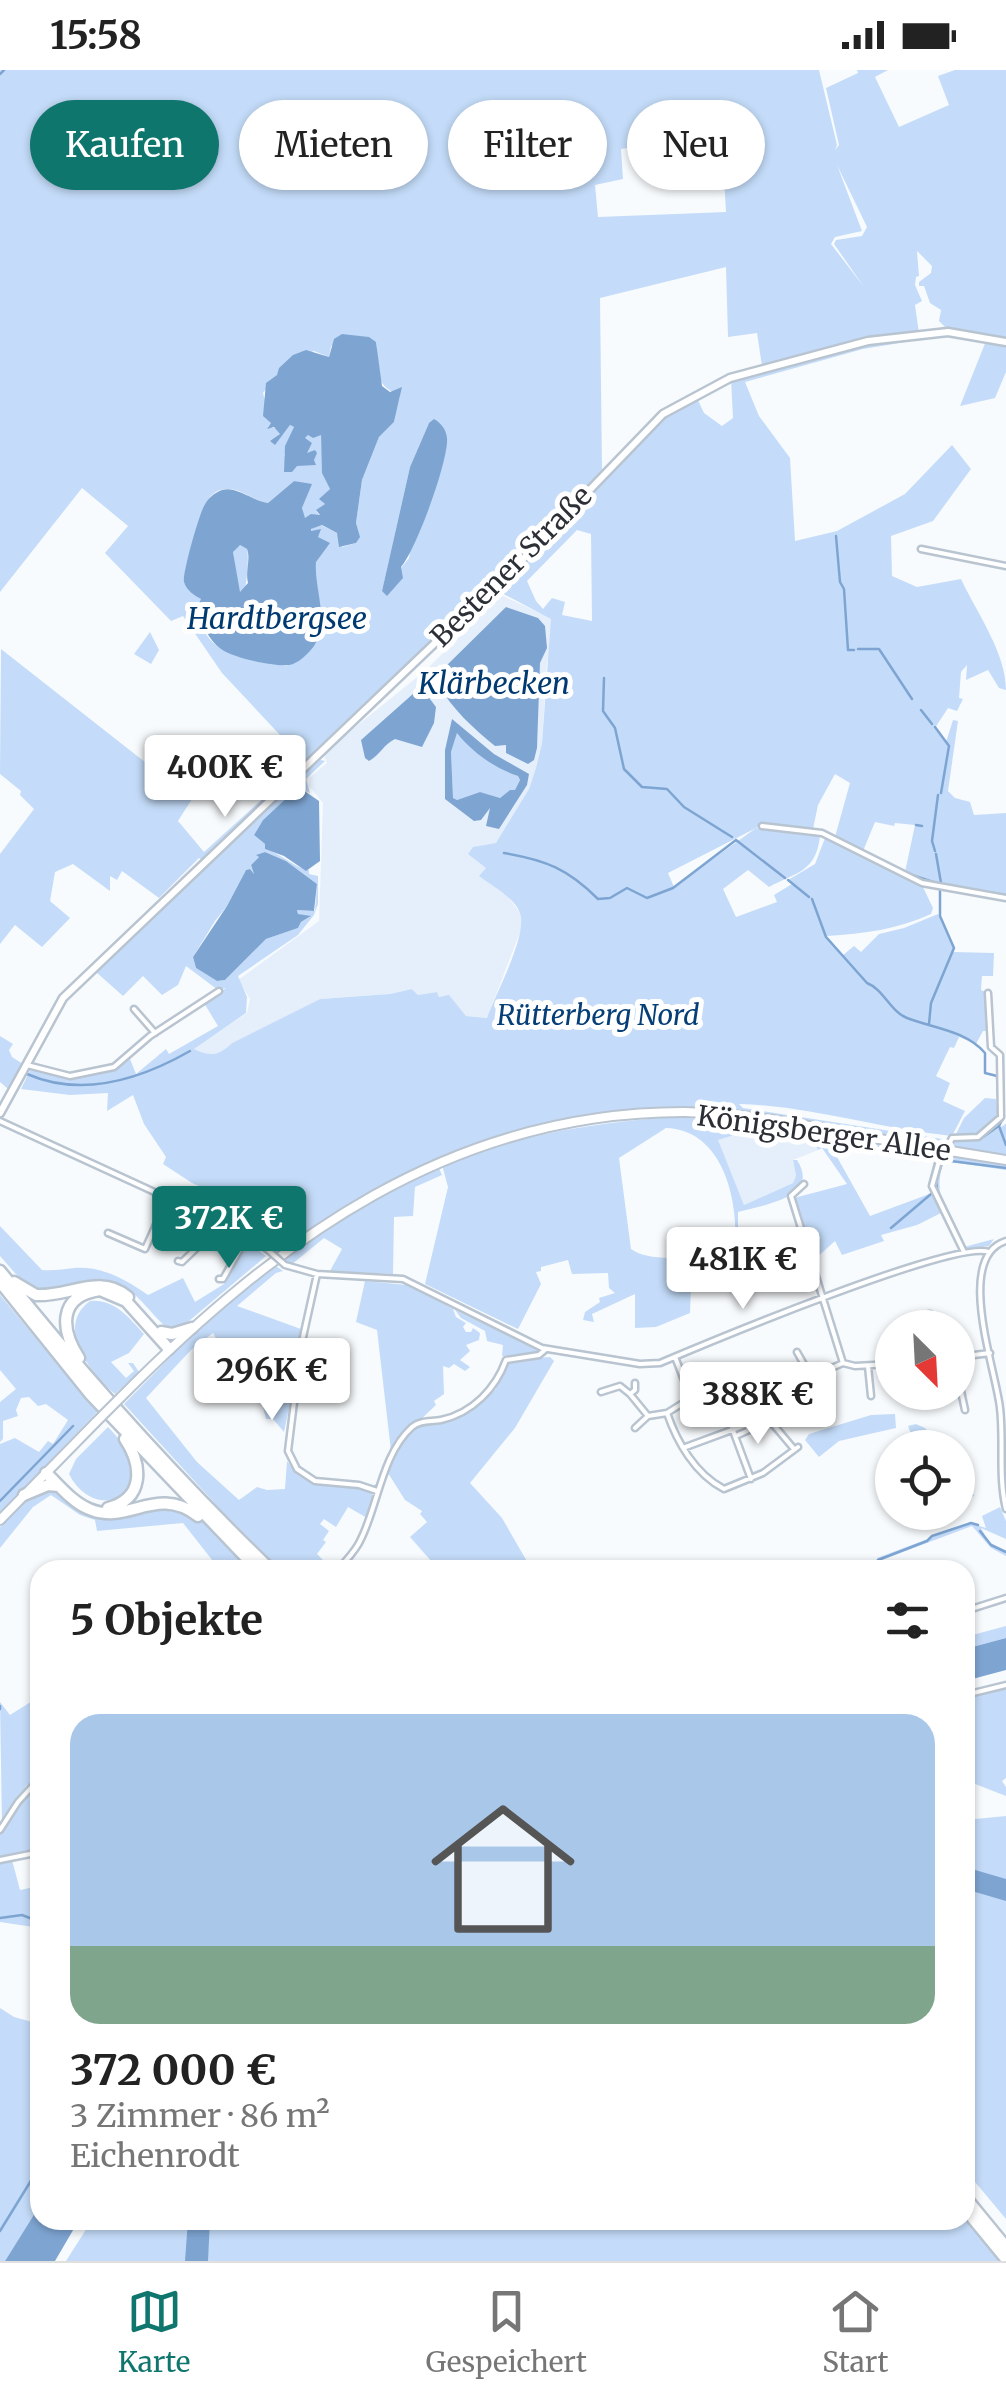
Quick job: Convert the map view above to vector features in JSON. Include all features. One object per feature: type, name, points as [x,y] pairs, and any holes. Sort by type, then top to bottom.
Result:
[{"type":"highway","points":[[0,1268],[36,1296],[103,1285],[117,1288],[172,1347]]},
{"type":"highway","points":[[0,1268],[108,1400],[260,1560]]},
{"type":"highway","points":[[0,1282],[130,1447],[139,1471],[136,1488],[123,1503],[100,1508],[81,1499],[48,1471]]},
{"type":"highway","points":[[108,1400],[66,1334],[66,1317],[74,1302],[90,1291],[116,1295],[172,1347]]},
{"type":"highway","points":[[161,1332],[172,1334],[192,1328]]},
{"type":"highway","points":[[91,1395],[247,1560]]},
{"type":"highway","points":[[48,1471],[86,1508],[98,1512],[113,1513],[162,1501],[184,1506],[247,1560]]},
{"type":"highway","points":[[24,1495],[48,1485],[60,1486]]},
{"type":"highway","points":[[975,2209],[1006,2247]]},
{"type":"highway","points":[[975,2221],[1006,2259]]},
{"type":"main road","name":"Königsberger Allee","points":[[0,1520],[192,1328],[280,1254],[318,1226],[435,1163],[542,1128],[684,1112],[742,1115],[1006,1160]]},
{"type":"street","name":"Bestener Straße","points":[[0,1113],[64,998],[524,558],[663,414],[730,378],[868,342],[948,332],[1006,342]]},
{"type":"street","points":[[922,549],[1006,566]]},
{"type":"street","points":[[762,826],[822,834],[922,883],[1006,898]]},
{"type":"street","points":[[27,1067],[70,1076],[114,1067],[155,1033],[219,991]]},
{"type":"street","points":[[964,1252],[932,1186],[952,1138],[978,1138],[999,1120],[1003,1055],[991,1047],[988,992]]},
{"type":"street","points":[[134,1009],[155,1033]]},
{"type":"street","points":[[0,1121],[248,1235],[285,1265],[317,1274],[403,1278],[546,1349],[640,1364],[660,1363],[921,1263],[976,1249],[989,1252]]},
{"type":"street","points":[[804,1184],[791,1196],[844,1363]]},
{"type":"street","points":[[108,1233],[145,1249],[168,1198]]},
{"type":"street","points":[[178,1261],[182,1262],[208,1237],[218,1221]]},
{"type":"street","points":[[219,1279],[223,1279],[248,1235]]},
{"type":"street","points":[[1006,1241],[989,1252],[980,1297],[1000,1408],[1006,1509]]},
{"type":"street","points":[[317,1274],[300,1346],[288,1451],[293,1465],[318,1482],[359,1485],[378,1492]]},
{"type":"street","points":[[346,1560],[360,1541],[397,1447],[414,1426],[457,1414],[491,1391],[506,1360],[533,1357],[546,1349]]},
{"type":"street","points":[[797,1352],[811,1376],[818,1413]]},
{"type":"street","points":[[975,1355],[990,1352]]},
{"type":"street","points":[[675,1357],[691,1398]]},
{"type":"street","points":[[811,1376],[844,1363],[875,1365]]},
{"type":"street","points":[[868,1366],[871,1396]]},
{"type":"street","points":[[635,1428],[648,1416],[667,1413],[691,1398],[731,1387],[760,1369]]},
{"type":"street","points":[[630,1394],[635,1383]]},
{"type":"street","points":[[601,1392],[620,1386],[648,1416]]},
{"type":"street","points":[[731,1387],[750,1430],[736,1436]]},
{"type":"street","points":[[667,1413],[672,1434],[682,1448],[706,1477],[720,1488],[728,1489],[751,1479],[796,1448],[770,1418],[746,1422],[682,1448]]},
{"type":"street","points":[[732,1428],[751,1479]]},
{"type":"street","points":[[975,1608],[1006,1598]]},
{"type":"street","points":[[975,1693],[1006,1685]]},
{"type":"street","points":[[0,1830],[30,1789]]},
{"type":"street","points":[[0,1860],[30,1854]]},
{"type":"shaded area","points":[[501,595],[551,618],[551,652],[536,768],[529,789],[506,828],[509,898],[521,914],[522,927],[487,1018],[466,1016],[449,996],[439,997],[437,992],[418,995],[412,989],[320,999],[232,1043],[222,1053],[206,1056],[193,1049],[247,1013],[250,999],[238,980],[319,921],[323,803],[309,786],[310,777],[327,763],[323,753],[426,670]]},
{"type":"shaded area","points":[[757,1127],[770,1129],[774,1135],[808,1137],[818,1150],[793,1160],[793,1183],[744,1205],[717,1140]]},
{"type":"green space","points":[[0,70],[819,70],[835,150],[839,145],[826,88],[858,73],[857,70],[888,70],[875,77],[899,127],[949,105],[938,76],[955,70],[1006,70],[1006,339],[947,329],[939,321],[941,310],[930,303],[924,286],[919,286],[932,266],[917,251],[919,276],[915,285],[922,301],[915,305],[919,333],[851,342],[762,366],[757,333],[728,337],[726,267],[600,298],[602,470],[509,571],[308,765],[222,673],[183,616],[171,621],[105,553],[128,526],[82,488],[0,592]],"holes":[[[837,165],[867,227],[862,236],[836,240],[834,244],[864,287],[831,244],[835,237],[862,231]],[[359,336],[376,342],[381,381],[400,396],[394,422],[379,437],[362,480],[356,523],[359,537],[356,543],[342,547],[337,533],[321,525],[312,528],[310,532],[317,537],[315,572],[322,621],[287,666],[225,651],[205,632],[201,599],[185,584],[188,557],[206,503],[222,490],[235,490],[268,503],[294,481],[311,485],[302,508],[304,518],[320,516],[316,511],[325,504],[320,499],[330,489],[323,473],[321,435],[304,439],[312,443],[296,466],[284,456],[294,427],[290,425],[275,444],[271,441],[280,434],[279,429],[268,427],[271,423],[263,393],[290,362],[314,351],[329,357],[331,346]],[[429,423],[409,558],[382,591],[410,467]]]},
{"type":"green space","name":"Rütterberg Nord","points":[[948,335],[863,349],[745,382],[759,416],[790,458],[795,541],[837,531],[905,494],[952,445],[971,469],[933,521],[891,536],[892,576],[917,587],[961,579],[1001,662],[1006,690],[999,688],[988,670],[966,680],[967,665],[961,672],[959,698],[963,699],[957,711],[948,708],[935,728],[946,742],[953,720],[958,721],[948,791],[955,798],[970,802],[974,815],[1006,813],[1006,897],[926,884],[905,872],[915,825],[875,822],[863,851],[835,837],[850,783],[835,774],[818,805],[813,829],[761,822],[756,828],[820,836],[818,848],[804,869],[769,887],[748,870],[723,889],[736,917],[777,902],[774,895],[792,884],[788,880],[815,864],[825,838],[922,885],[933,908],[931,914],[893,927],[827,936],[843,955],[854,946],[861,952],[879,934],[938,914],[953,952],[994,953],[993,976],[982,976],[981,990],[986,992],[989,1031],[983,1031],[976,1044],[959,1037],[936,1076],[950,1083],[943,1101],[965,1111],[952,1136],[739,1104],[743,1108],[942,1139],[944,1147],[817,1122],[740,1112],[676,1110],[553,1123],[438,1160],[382,1186],[275,1253],[273,1250],[289,1238],[286,1225],[192,1183],[163,1164],[166,1157],[144,1124],[133,1095],[107,1111],[108,1093],[70,1095],[21,1089],[30,1070],[75,1077],[116,1068],[130,1059],[136,1074],[166,1049],[169,1054],[218,1026],[204,1003],[226,988],[218,990],[186,966],[178,985],[162,995],[143,976],[123,996],[96,972],[80,985],[310,765],[321,760],[325,761],[306,779],[310,793],[293,792],[263,820],[254,835],[265,844],[265,849],[318,876],[318,904],[314,915],[298,935],[238,976],[247,997],[246,1013],[194,1049],[218,1053],[320,999],[412,989],[418,995],[449,995],[466,1016],[487,1018],[515,950],[520,913],[508,897],[479,876],[486,868],[468,854],[473,847],[496,843],[529,789],[542,743],[551,619],[496,590],[646,430],[675,409],[697,398],[704,413],[722,426],[733,418],[731,379],[865,344]],"holes":[[[577,530],[591,534],[592,621],[562,615],[565,602],[552,598],[543,609],[527,581]],[[756,828],[674,887],[668,873]],[[265,852],[286,861],[317,884],[315,911],[297,910],[298,914],[310,917],[298,928],[266,939],[225,980],[217,981],[196,968],[193,957],[246,870],[254,874],[251,865],[257,855]]]},
{"type":"green space","points":[[986,341],[1006,345],[1006,372],[995,398],[960,406]]},
{"type":"green space","points":[[240,545],[247,549],[248,564],[245,588],[239,593],[233,552]]},
{"type":"green space","points":[[150,632],[159,650],[151,664],[134,654]]},
{"type":"green space","points":[[1,649],[192,799],[178,821],[204,852],[303,765],[204,862],[199,858],[159,898],[122,871],[117,880],[110,876],[110,891],[73,864],[55,872],[50,901],[70,918],[42,947],[15,925],[0,944],[0,854],[34,809],[20,795],[21,791],[0,774]]},
{"type":"green space","points":[[457,733],[484,758],[518,776],[515,790],[500,798],[480,792],[453,798],[451,752]]},
{"type":"green space","points":[[0,1036],[13,1044],[9,1050],[12,1057],[23,1064],[8,1089],[0,1082]]},
{"type":"green space","points":[[985,1098],[996,1099],[997,1120],[978,1135],[955,1136],[964,1118]]},
{"type":"green space","points":[[673,1117],[779,1124],[780,1135],[757,1128],[718,1140],[744,1205],[793,1183],[793,1160],[797,1160],[802,1173],[802,1183],[796,1191],[738,1212],[738,1251],[692,1260],[690,1313],[656,1327],[635,1328],[635,1294],[592,1314],[594,1322],[583,1320],[585,1312],[600,1302],[599,1298],[615,1293],[609,1288],[608,1273],[572,1274],[568,1260],[536,1272],[541,1284],[518,1329],[425,1284],[448,1187],[442,1165],[527,1138]],"holes":[[[666,1128],[686,1132],[702,1141],[724,1172],[734,1211],[735,1249],[682,1257],[641,1254],[631,1249],[619,1158]]]},
{"type":"green space","points":[[1006,1124],[1006,1156],[950,1148],[954,1141],[980,1139]]},
{"type":"green space","points":[[788,1125],[937,1153],[931,1184],[943,1212],[917,1225],[881,1235],[884,1241],[842,1255],[835,1241],[815,1259],[794,1198],[847,1184],[811,1138],[790,1133],[784,1136]],"holes":[[[827,1139],[934,1161],[928,1184],[932,1193],[870,1216]]]},
{"type":"green space","points":[[944,1155],[1006,1164],[1006,1170],[944,1161],[941,1173],[944,1206],[964,1247],[994,1239],[989,1246],[963,1249],[933,1185]]},
{"type":"green space","points":[[438,1166],[442,1175],[415,1187],[413,1216],[394,1217],[393,1274],[330,1271],[342,1249],[324,1238],[291,1265],[281,1258],[356,1207]]},
{"type":"green space","points":[[0,1226],[42,1270],[95,1269],[123,1279],[148,1295],[183,1278],[195,1302],[224,1284],[246,1241],[266,1256],[189,1321],[170,1330],[118,1284],[95,1281],[49,1289],[28,1284],[0,1256]]},
{"type":"green space","points":[[273,1264],[283,1271],[237,1306],[301,1329],[295,1373],[210,1391],[203,1375],[229,1362],[213,1333],[191,1350],[146,1398],[197,1462],[239,1500],[257,1487],[285,1489],[287,1461],[295,1471],[315,1481],[372,1491],[374,1502],[367,1518],[348,1507],[336,1527],[324,1519],[320,1524],[329,1531],[317,1554],[323,1560],[271,1560],[124,1404],[202,1325]]},
{"type":"green space","points":[[365,1281],[407,1285],[453,1309],[456,1317],[466,1323],[466,1332],[473,1328],[480,1333],[479,1340],[466,1345],[470,1351],[460,1360],[470,1367],[465,1371],[454,1364],[449,1368],[443,1366],[444,1394],[400,1439],[377,1490],[367,1486],[379,1484],[391,1451],[377,1330],[356,1322]]},
{"type":"green space","points":[[0,1295],[97,1412],[0,1513],[0,1444],[15,1438],[39,1452],[48,1441],[53,1444],[68,1420],[46,1404],[38,1406],[29,1397],[21,1398],[18,1416],[3,1421],[0,1442],[0,1402],[16,1389],[0,1370]]},
{"type":"green space","points":[[90,1301],[114,1306],[144,1334],[129,1353],[111,1362],[126,1378],[134,1371],[128,1363],[133,1363],[139,1372],[115,1394],[87,1363],[76,1337],[75,1324]]},
{"type":"green space","points":[[455,1310],[541,1352],[502,1356],[503,1345],[487,1341],[485,1331],[461,1318]]},
{"type":"green space","points":[[550,1357],[554,1361],[515,1428],[470,1483],[502,1518],[526,1560],[430,1560],[410,1537],[427,1522],[420,1514],[422,1511],[405,1500],[388,1473],[397,1450],[418,1425],[454,1418],[495,1390],[509,1360]]},
{"type":"green space","points":[[279,1379],[295,1380],[284,1432],[273,1419],[266,1419],[261,1399]]},
{"type":"green space","points":[[895,1414],[896,1428],[839,1441],[819,1457],[805,1440],[809,1434],[871,1415]]},
{"type":"green space","points":[[916,1424],[927,1430],[910,1430],[908,1426]]},
{"type":"green space","points":[[108,1427],[125,1449],[132,1468],[130,1483],[122,1494],[110,1500],[96,1499],[82,1491],[69,1474],[76,1459]]},
{"type":"green space","points":[[53,1486],[86,1511],[161,1504],[198,1517],[241,1560],[212,1560],[183,1523],[97,1531],[95,1520],[80,1515],[51,1495],[33,1507],[0,1548],[0,1527],[32,1495]]},
{"type":"green space","points":[[1000,1507],[1006,1521],[1006,1539],[981,1528],[989,1542],[1006,1552],[1006,1556],[991,1548],[975,1525],[986,1528],[982,1516]]},
{"type":"green space","points":[[951,1530],[961,1530],[882,1560],[877,1558]]},
{"type":"green space","points":[[1006,1626],[1006,1638],[975,1646],[975,1634]]},
{"type":"green space","points":[[1006,1686],[1006,1778],[1002,1781],[1006,1796],[975,1784],[975,1694]]},
{"type":"green space","points":[[0,1702],[10,1715],[30,1702],[30,1783],[2,1824]]},
{"type":"green space","points":[[30,1790],[30,1852],[0,1858],[0,1832]]},
{"type":"green space","points":[[1006,1816],[1006,2219],[975,2182],[975,1819]]},
{"type":"green space","points":[[12,1860],[20,1890],[30,1888],[30,1926],[0,1922],[0,1862]]},
{"type":"green space","points":[[0,2008],[30,2021],[30,2221],[5,2261],[0,2261]]},
{"type":"green space","points":[[86,2230],[975,2230],[1000,2261],[66,2261]]},
{"type":"water","name":"Hardtbergsee","points":[[342,334],[369,337],[376,342],[382,386],[390,392],[402,387],[394,422],[379,437],[362,480],[356,523],[360,537],[356,543],[339,547],[337,533],[322,525],[311,529],[321,529],[318,537],[330,543],[316,562],[321,626],[314,646],[289,665],[244,659],[216,645],[196,610],[201,599],[184,582],[191,544],[206,503],[222,490],[268,503],[294,481],[312,484],[302,508],[305,518],[320,515],[316,510],[325,504],[319,499],[330,489],[322,473],[321,435],[305,438],[312,443],[307,453],[317,453],[316,465],[297,466],[292,472],[284,472],[285,446],[294,427],[290,425],[275,445],[270,441],[280,434],[274,427],[267,429],[271,423],[263,416],[266,383],[277,375],[279,368],[293,355],[306,350],[329,357],[334,339]],"holes":[[[240,545],[247,549],[248,583],[240,592],[233,552]]]},
{"type":"water","points":[[434,419],[446,435],[443,465],[423,525],[401,567],[403,578],[387,596],[382,591],[410,467]]},
{"type":"water","name":"Klärbecken","points":[[506,607],[538,618],[545,626],[547,648],[540,663],[537,748],[534,760],[528,764],[506,753],[506,745],[495,746],[479,732],[456,710],[438,684],[443,669]]},
{"type":"water","points":[[420,692],[436,707],[434,723],[422,747],[395,739],[369,761],[365,758],[361,740],[414,693]]},
{"type":"water","name":"Klärbecken","points":[[452,719],[494,754],[529,774],[527,785],[499,829],[486,826],[490,808],[481,820],[474,821],[445,799],[445,750]],"holes":[[[457,733],[492,764],[518,776],[515,790],[500,798],[480,792],[453,798],[451,752]]]},
{"type":"water","points":[[303,790],[319,801],[320,861],[306,871],[265,849],[265,844],[254,835],[263,820],[292,793]]},
{"type":"water","points":[[265,852],[286,861],[317,884],[314,911],[297,910],[298,914],[311,916],[298,928],[266,939],[225,980],[217,981],[196,968],[193,957],[246,870],[254,874],[251,865],[259,857],[256,855]]},
{"type":"water","points":[[1006,1638],[1006,1670],[975,1678],[975,1646]]},
{"type":"water","points":[[975,1870],[1006,1879],[1006,1901],[975,1892]]},
{"type":"water","points":[[30,2221],[30,2230],[73,2230],[55,2261],[5,2261]]},
{"type":"water","points":[[187,2230],[210,2230],[208,2261],[185,2261]]},
{"type":"waterway","points":[[0,74],[4,70]]},
{"type":"waterway","points":[[836,536],[848,650],[854,650]]},
{"type":"waterway","points":[[858,649],[879,649],[912,699]]},
{"type":"waterway","points":[[604,678],[603,711],[615,728],[624,769],[642,787],[667,789],[684,807],[732,837]]},
{"type":"waterway","points":[[921,710],[932,724]]},
{"type":"waterway","points":[[935,727],[949,746],[941,793]]},
{"type":"waterway","points":[[935,851],[932,841],[938,795]]},
{"type":"waterway","points":[[916,825],[922,826]]},
{"type":"waterway","points":[[736,840],[785,878]]},
{"type":"waterway","points":[[504,853],[556,867],[598,899],[610,898],[627,888],[647,898],[673,888],[736,840]]},
{"type":"waterway","points":[[936,854],[941,883]]},
{"type":"waterway","points":[[909,874],[936,883]]},
{"type":"waterway","points":[[788,880],[809,897]]},
{"type":"waterway","points":[[953,887],[1006,895]]},
{"type":"waterway","points":[[929,1024],[931,1003],[954,948],[940,916],[940,889]]},
{"type":"waterway","points":[[812,899],[826,937],[896,1011],[958,1034],[985,1053],[985,1073],[997,1076],[999,1115]]},
{"type":"waterway","points":[[27,1074],[48,1081],[90,1085],[152,1070],[190,1051]]},
{"type":"waterway","points":[[1002,1120],[999,1126],[1006,1145]]},
{"type":"waterway","points":[[716,1129],[732,1122],[779,1128]]},
{"type":"waterway","points":[[955,1140],[980,1139],[999,1126]]},
{"type":"waterway","points":[[788,1129],[934,1159]]},
{"type":"waterway","points":[[937,1189],[943,1160],[1006,1168]]},
{"type":"waterway","points":[[891,1228],[931,1194]]},
{"type":"waterway","points":[[0,1501],[73,1426]]},
{"type":"waterway","points":[[878,1560],[932,1536],[971,1523],[978,1525]]},
{"type":"waterway","points":[[980,1531],[991,1545],[1006,1552]]},
{"type":"waterway","points":[[0,1918],[22,1915],[30,1918]]},
{"type":"waterway","points":[[0,2231],[30,2182]]}]
